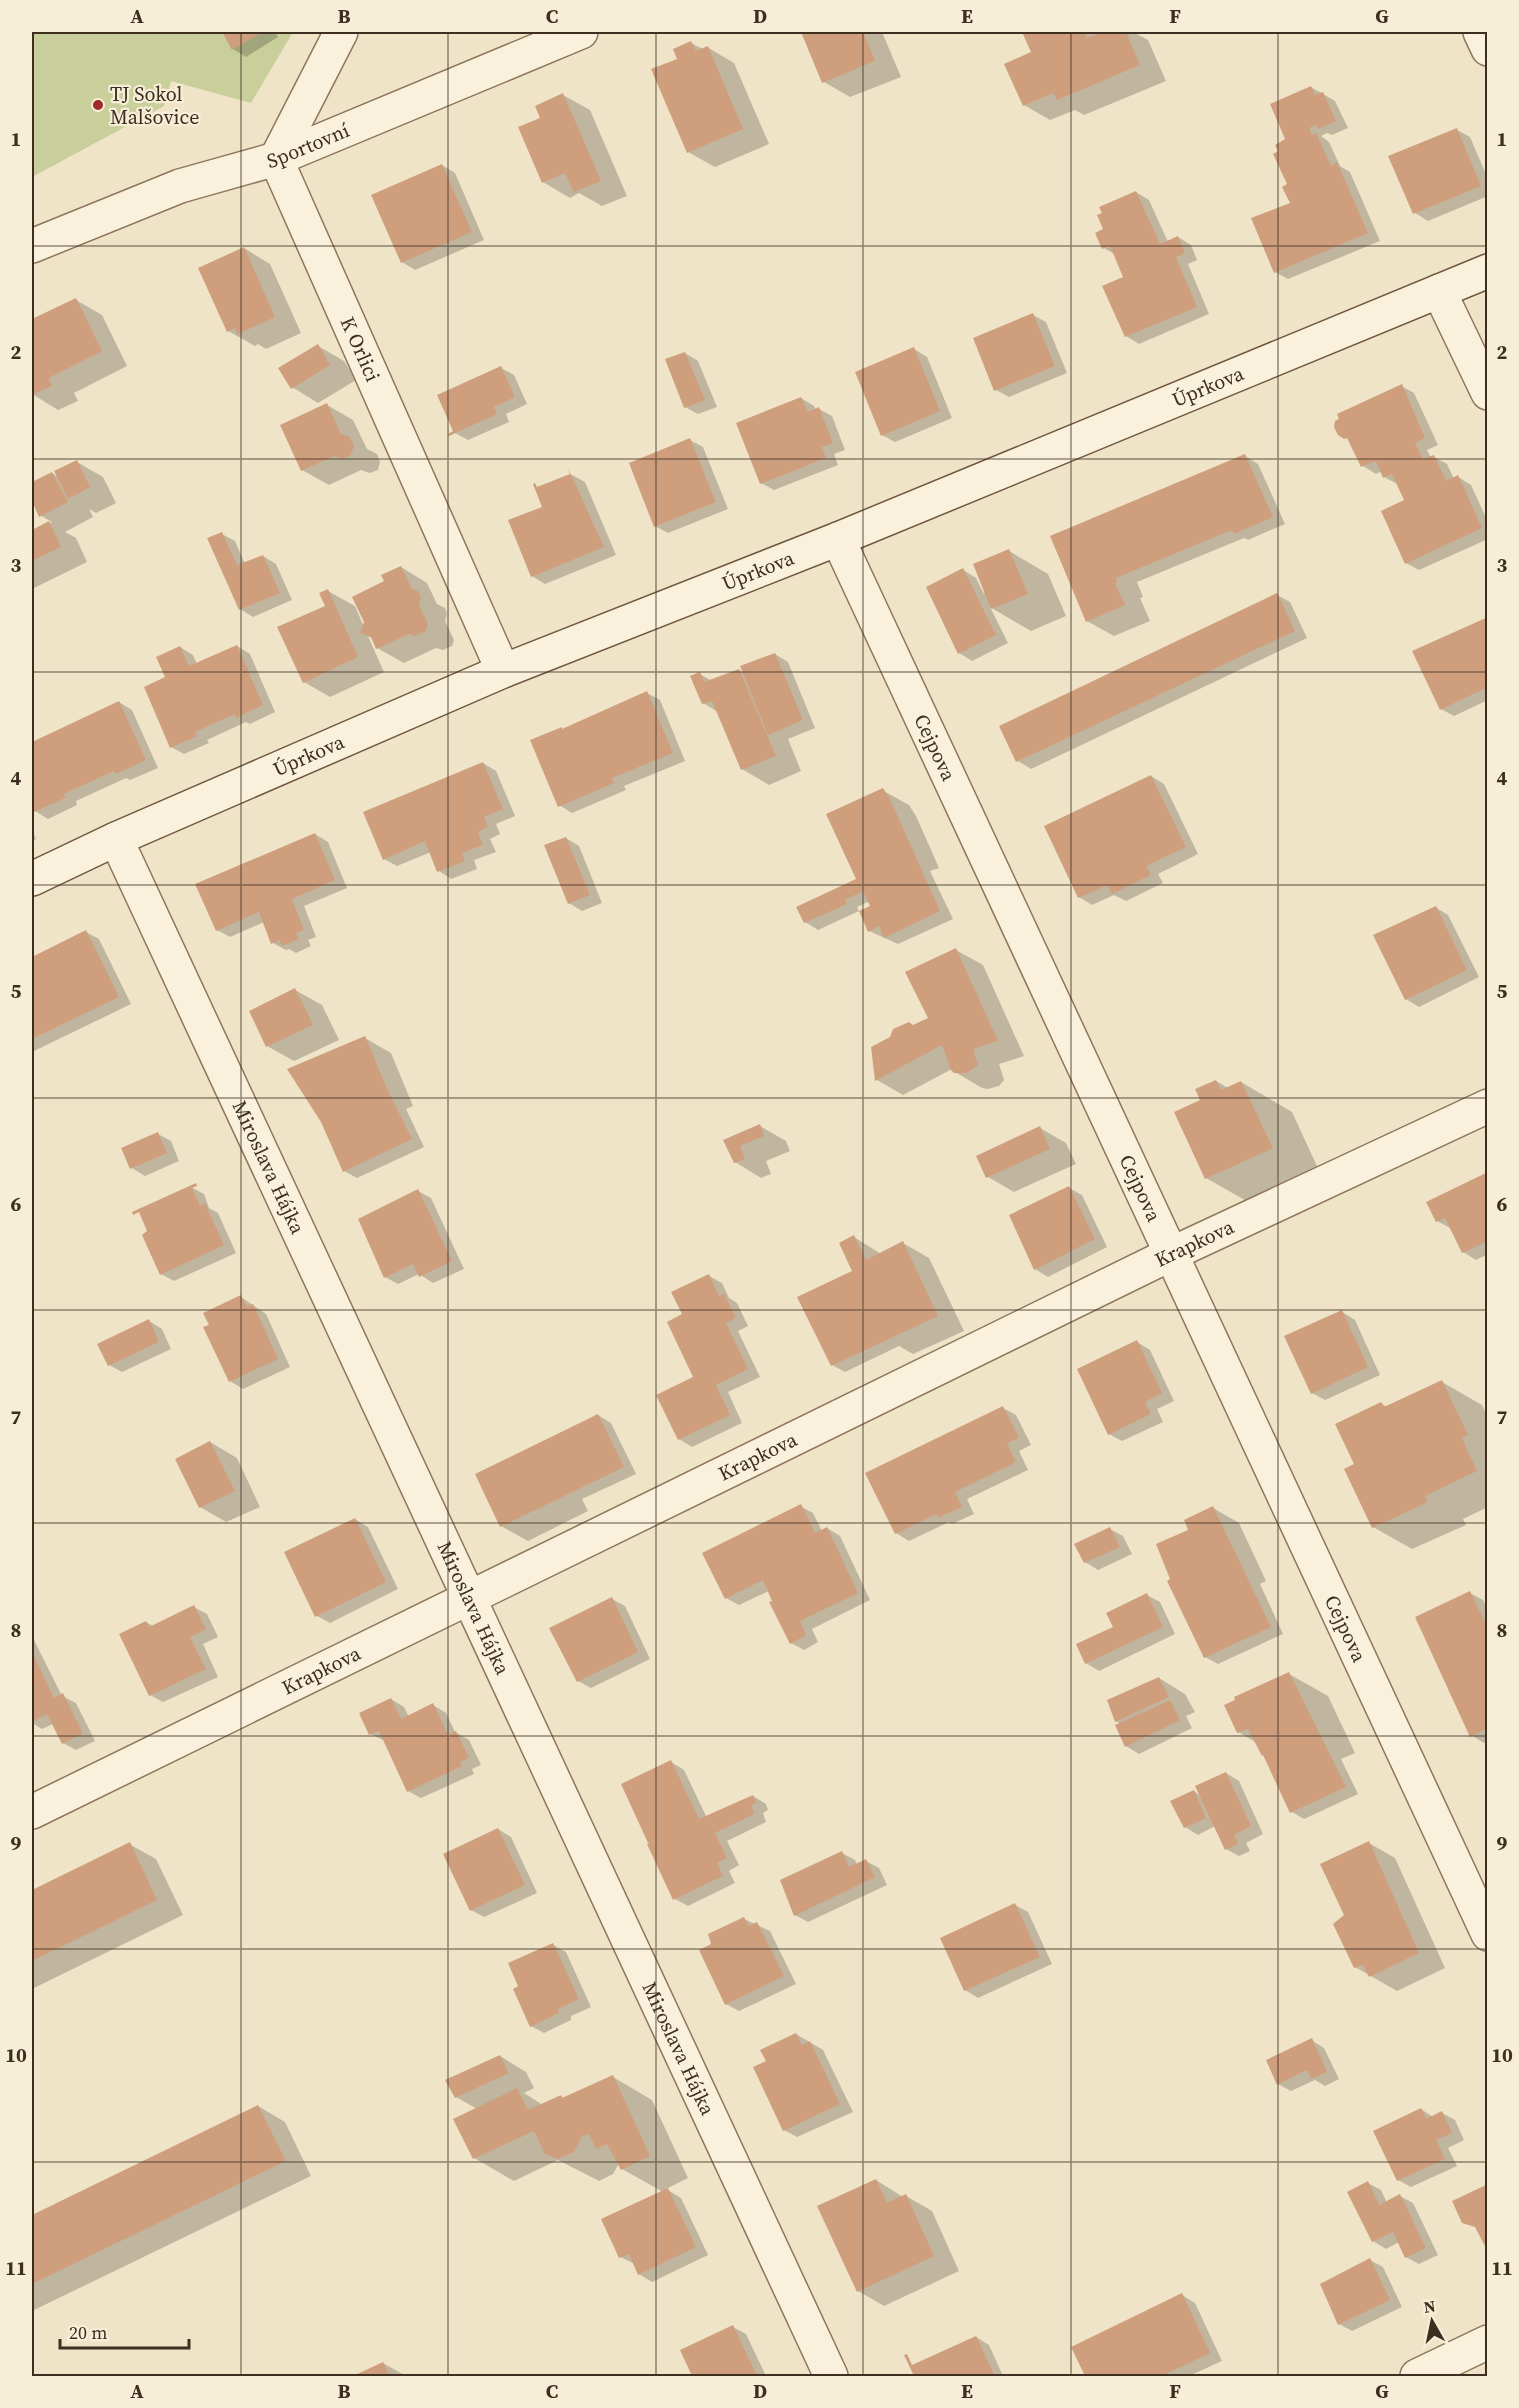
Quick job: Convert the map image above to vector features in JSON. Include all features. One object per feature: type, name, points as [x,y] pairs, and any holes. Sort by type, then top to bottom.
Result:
[{"type":"street","points":[[276,159],[341,32]]},
{"type":"street","name":"Sportovní","points":[[32,246],[180,186],[276,159],[581,32]]},
{"type":"street","points":[[1480,32],[1488,49]]},
{"type":"street","name":"K Orlici","points":[[276,159],[503,671]]},
{"type":"street","name":"Úprkova","points":[[32,879],[116,839],[503,671],[838,538],[1488,271]]},
{"type":"street","points":[[1439,291],[1488,393]]},
{"type":"street","name":"Cejpova","points":[[838,538],[1488,1934]]},
{"type":"street","name":"Miroslava Hájka","points":[[116,839],[831,2376]]},
{"type":"street","name":"Krapkova","points":[[32,1812],[1171,1254],[1488,1106]]},
{"type":"street","points":[[1417,2376],[1488,2342]]},
{"type":"green space","name":"TJ Sokol Malšovice","points":[[32,32],[293,32],[251,103],[171,81],[164,106],[32,177]]},
{"type":"building","points":[[222,32],[263,32],[232,50]]},
{"type":"building","points":[[801,32],[863,32],[875,61],[822,83]]},
{"type":"building","points":[[1022,32],[1084,32],[1087,38],[1102,32],[1126,32],[1140,65],[1057,100],[1053,93],[1023,106],[1004,64],[1031,52]]},
{"type":"building","points":[[691,41],[696,51],[708,46],[743,129],[687,153],[651,69],[677,59],[673,49]]},
{"type":"building","points":[[1311,86],[1315,95],[1323,92],[1336,121],[1318,129],[1316,125],[1309,128],[1312,135],[1316,133],[1331,166],[1337,162],[1368,233],[1274,273],[1251,218],[1290,203],[1282,187],[1287,184],[1273,154],[1278,151],[1275,145],[1285,139],[1270,104]]},
{"type":"building","points":[[563,93],[601,181],[574,192],[565,173],[542,183],[518,127],[540,118],[535,106]]},
{"type":"building","points":[[1457,128],[1481,186],[1413,214],[1388,156]]},
{"type":"building","points":[[442,164],[472,232],[401,263],[371,195]]},
{"type":"building","points":[[1136,191],[1160,244],[1178,236],[1185,253],[1176,257],[1197,307],[1125,337],[1102,286],[1123,277],[1110,246],[1102,249],[1095,233],[1103,229],[1097,215],[1102,213],[1099,207]]},
{"type":"building","points":[[244,247],[275,317],[238,334],[235,328],[227,332],[198,268]]},
{"type":"building","points":[[76,298],[102,351],[49,378],[52,386],[32,395],[32,319]]},
{"type":"building","points":[[1033,313],[1055,366],[994,391],[973,338]]},
{"type":"building","points":[[318,344],[330,365],[291,389],[278,368]]},
{"type":"building","points":[[914,347],[940,411],[881,436],[855,372]]},
{"type":"building","points":[[685,352],[705,400],[684,408],[665,359]]},
{"type":"building","points":[[501,366],[515,397],[494,407],[497,414],[449,436],[448,434],[453,431],[437,395]]},
{"type":"building","points":[[1402,384],[1425,438],[1415,443],[1423,459],[1434,455],[1446,481],[1458,475],[1482,528],[1405,564],[1381,511],[1404,500],[1392,474],[1383,478],[1376,461],[1361,467],[1347,438],[1344,439],[1338,435],[1334,427],[1335,421],[1339,419],[1337,414]]},
{"type":"building","points":[[801,397],[808,412],[819,407],[833,443],[822,447],[826,458],[760,484],[736,423]]},
{"type":"building","points":[[327,403],[341,434],[350,437],[354,446],[351,455],[342,459],[334,456],[301,471],[280,425]]},
{"type":"building","points":[[690,438],[716,502],[654,527],[629,463]]},
{"type":"building","points":[[1245,454],[1273,517],[1234,534],[1232,530],[1116,578],[1115,583],[1125,605],[1086,622],[1050,536]]},
{"type":"building","points":[[77,460],[90,487],[68,499],[54,471]]},
{"type":"building","points":[[568,468],[604,547],[531,577],[508,520],[542,507],[533,484],[535,483],[537,487],[570,474]]},
{"type":"building","points":[[52,472],[68,502],[39,517],[32,501],[32,482]]},
{"type":"building","points":[[49,521],[61,547],[32,561],[32,530]]},
{"type":"building","points":[[222,532],[237,565],[263,555],[280,593],[239,610],[207,538]]},
{"type":"building","points":[[1009,549],[1028,594],[991,609],[973,564]]},
{"type":"building","points":[[401,566],[412,589],[418,591],[421,598],[419,605],[428,624],[426,631],[415,636],[409,634],[376,649],[371,637],[360,633],[364,622],[352,597],[384,581],[381,575]]},
{"type":"building","points":[[963,568],[996,635],[958,654],[926,587]]},
{"type":"building","points":[[328,589],[358,657],[303,683],[277,627],[325,606],[319,593]]},
{"type":"building","points":[[1277,593],[1295,631],[1016,762],[999,726]]},
{"type":"building","points":[[1488,617],[1488,687],[1440,710],[1412,651]]},
{"type":"building","points":[[237,645],[263,705],[236,718],[235,714],[195,732],[197,736],[170,748],[144,687],[165,677],[156,657],[180,646],[189,666]]},
{"type":"building","points":[[775,653],[803,720],[768,735],[740,666]]},
{"type":"building","points":[[739,669],[776,756],[741,770],[712,701],[702,704],[690,676],[700,672],[704,682]]},
{"type":"building","points":[[647,691],[673,753],[612,778],[614,783],[558,807],[530,740],[562,727],[562,729]]},
{"type":"building","points":[[119,701],[146,760],[116,774],[114,771],[64,794],[65,798],[34,812],[32,807],[32,742]]},
{"type":"building","points":[[483,762],[503,809],[484,817],[488,827],[478,832],[483,845],[462,853],[465,861],[437,872],[425,841],[383,860],[363,812]]},
{"type":"building","points":[[1151,775],[1186,847],[1146,866],[1151,875],[1112,894],[1107,885],[1078,898],[1044,826]]},
{"type":"building","points":[[883,788],[940,911],[884,938],[879,926],[868,932],[859,911],[870,906],[863,891],[845,900],[847,904],[804,923],[796,907],[856,879],[826,814]]},
{"type":"building","points":[[315,833],[335,880],[292,899],[304,930],[296,933],[299,939],[282,946],[279,940],[271,944],[259,912],[216,931],[195,884]]},
{"type":"building","points":[[566,837],[590,895],[568,904],[544,845]]},
{"type":"building","points":[[1436,906],[1467,970],[1405,1000],[1373,935]]},
{"type":"building","points":[[86,930],[119,997],[32,1039],[32,957]]},
{"type":"building","points":[[956,948],[998,1041],[973,1049],[978,1065],[967,1073],[954,1073],[951,1070],[942,1045],[875,1081],[871,1047],[890,1037],[893,1029],[909,1022],[913,1025],[928,1018],[905,972]]},
{"type":"building","points":[[295,988],[313,1025],[266,1047],[249,1011]]},
{"type":"building","points":[[365,1036],[388,1091],[412,1139],[343,1172],[321,1122],[287,1069]]},
{"type":"building","points":[[1216,1080],[1221,1090],[1241,1081],[1273,1148],[1205,1179],[1174,1112],[1200,1100],[1195,1089]]},
{"type":"building","points":[[760,1124],[764,1136],[740,1146],[745,1159],[734,1163],[723,1140]]},
{"type":"building","points":[[1040,1126],[1050,1149],[986,1178],[976,1156]]},
{"type":"building","points":[[158,1132],[167,1153],[130,1169],[121,1148]]},
{"type":"building","points":[[1488,1172],[1488,1241],[1462,1253],[1445,1218],[1436,1222],[1426,1202]]},
{"type":"building","points":[[196,1183],[197,1186],[192,1188],[200,1206],[205,1203],[224,1245],[160,1275],[142,1235],[147,1231],[139,1212],[133,1215],[132,1212]]},
{"type":"building","points":[[1069,1186],[1095,1239],[1034,1270],[1009,1215]]},
{"type":"building","points":[[418,1189],[452,1261],[419,1277],[413,1264],[384,1278],[358,1219]]},
{"type":"building","points":[[854,1235],[866,1260],[903,1241],[938,1316],[831,1366],[797,1297],[852,1271],[839,1243]]},
{"type":"building","points":[[709,1274],[719,1296],[724,1294],[736,1318],[726,1323],[748,1369],[716,1385],[730,1415],[678,1440],[656,1395],[693,1377],[667,1322],[682,1314],[671,1292]]},
{"type":"building","points":[[241,1295],[247,1307],[253,1304],[278,1359],[229,1382],[203,1327],[209,1325],[203,1313]]},
{"type":"building","points":[[1342,1310],[1368,1367],[1311,1394],[1284,1336]]},
{"type":"building","points":[[149,1319],[159,1342],[108,1366],[97,1344]]},
{"type":"building","points":[[1137,1340],[1162,1393],[1145,1402],[1151,1414],[1108,1435],[1077,1369]]},
{"type":"building","points":[[1442,1380],[1468,1435],[1462,1438],[1477,1471],[1425,1496],[1428,1502],[1372,1528],[1344,1469],[1354,1464],[1335,1424],[1381,1402],[1384,1407]]},
{"type":"building","points":[[1003,1406],[1019,1438],[1007,1443],[1016,1462],[955,1492],[962,1507],[938,1518],[937,1514],[895,1534],[865,1473]]},
{"type":"building","points":[[598,1414],[624,1467],[500,1527],[475,1474]]},
{"type":"building","points":[[210,1441],[235,1491],[199,1508],[175,1459]]},
{"type":"building","points":[[801,1504],[815,1533],[827,1527],[858,1593],[800,1621],[806,1635],[790,1644],[769,1602],[772,1601],[763,1580],[725,1599],[702,1553]]},
{"type":"building","points":[[1213,1506],[1271,1627],[1204,1658],[1167,1581],[1170,1579],[1156,1544],[1188,1530],[1184,1520]]},
{"type":"building","points":[[355,1518],[386,1582],[315,1617],[284,1552]]},
{"type":"building","points":[[1110,1527],[1120,1547],[1084,1563],[1074,1544]]},
{"type":"building","points":[[1470,1591],[1488,1628],[1488,1728],[1470,1737],[1415,1617]]},
{"type":"building","points":[[1147,1593],[1163,1627],[1085,1664],[1076,1644],[1113,1627],[1106,1613]]},
{"type":"building","points":[[612,1597],[638,1652],[577,1682],[549,1628]]},
{"type":"building","points":[[194,1605],[206,1629],[190,1637],[206,1669],[149,1696],[119,1634],[146,1621],[149,1627]]},
{"type":"building","points":[[32,1652],[54,1698],[63,1693],[83,1733],[62,1744],[47,1714],[32,1722]]},
{"type":"building","points":[[1289,1672],[1346,1787],[1290,1813],[1248,1729],[1237,1733],[1224,1705],[1235,1700],[1234,1697]]},
{"type":"building","points":[[1159,1677],[1169,1697],[1115,1722],[1107,1700]]},
{"type":"building","points":[[391,1698],[401,1719],[433,1703],[448,1735],[456,1731],[469,1758],[460,1762],[462,1766],[407,1792],[379,1731],[369,1735],[359,1713]]},
{"type":"building","points":[[1170,1700],[1180,1720],[1125,1747],[1115,1725]]},
{"type":"building","points":[[671,1760],[699,1819],[753,1795],[756,1803],[751,1805],[754,1814],[715,1833],[727,1858],[717,1863],[723,1876],[673,1900],[647,1844],[660,1838],[648,1843],[621,1784]]},
{"type":"building","points":[[1226,1772],[1251,1826],[1234,1835],[1238,1844],[1225,1850],[1195,1786]]},
{"type":"building","points":[[1194,1790],[1206,1818],[1184,1828],[1170,1801]]},
{"type":"building","points":[[498,1828],[525,1885],[470,1911],[443,1854]]},
{"type":"building","points":[[1369,1841],[1419,1953],[1369,1977],[1363,1965],[1354,1968],[1333,1924],[1344,1915],[1320,1864]]},
{"type":"building","points":[[130,1842],[157,1900],[32,1961],[32,1890]]},
{"type":"building","points":[[842,1851],[849,1867],[866,1859],[875,1877],[794,1916],[780,1880]]},
{"type":"building","points":[[1015,1903],[1040,1957],[964,1991],[940,1938]]},
{"type":"building","points":[[744,1917],[749,1926],[757,1922],[784,1976],[725,2005],[699,1950],[711,1944],[708,1934]]},
{"type":"building","points":[[553,1943],[579,1999],[558,2009],[559,2013],[530,2027],[513,1989],[518,1986],[508,1963]]},
{"type":"building","points":[[796,2033],[802,2045],[810,2041],[840,2104],[783,2131],[753,2067],[766,2061],[760,2050]]},
{"type":"building","points":[[1312,2038],[1327,2072],[1311,2079],[1307,2070],[1277,2085],[1266,2060]]},
{"type":"building","points":[[500,2055],[509,2073],[455,2098],[445,2080]]},
{"type":"building","points":[[613,2075],[650,2156],[621,2170],[607,2144],[596,2149],[589,2134],[582,2136],[574,2152],[558,2159],[545,2154],[534,2131],[473,2159],[453,2119],[517,2088],[528,2110],[561,2095],[562,2098]]},
{"type":"building","points":[[258,2105],[286,2161],[32,2284],[32,2215]]},
{"type":"building","points":[[1421,2108],[1426,2119],[1442,2111],[1452,2133],[1436,2140],[1445,2159],[1397,2181],[1373,2131]]},
{"type":"building","points":[[876,2179],[887,2203],[906,2194],[934,2256],[857,2292],[817,2206]]},
{"type":"building","points":[[1368,2181],[1379,2205],[1400,2194],[1426,2248],[1405,2258],[1393,2232],[1372,2242],[1347,2192]]},
{"type":"building","points":[[1488,2184],[1488,2252],[1475,2227],[1462,2223],[1452,2201]]},
{"type":"building","points":[[668,2188],[696,2247],[638,2275],[629,2254],[619,2258],[601,2219]]},
{"type":"building","points":[[1370,2258],[1390,2300],[1338,2325],[1320,2284]]},
{"type":"building","points":[[1182,2293],[1210,2353],[1162,2376],[1085,2376],[1071,2347]]},
{"type":"building","points":[[733,2325],[757,2376],[692,2376],[680,2350]]},
{"type":"building","points":[[976,2336],[995,2376],[914,2376],[904,2355],[907,2354],[912,2365]]},
{"type":"building","points":[[383,2362],[390,2376],[353,2376]]},
{"type":"place","name":"TJ Sokol Malšovice","points":[[98,105]]}]
